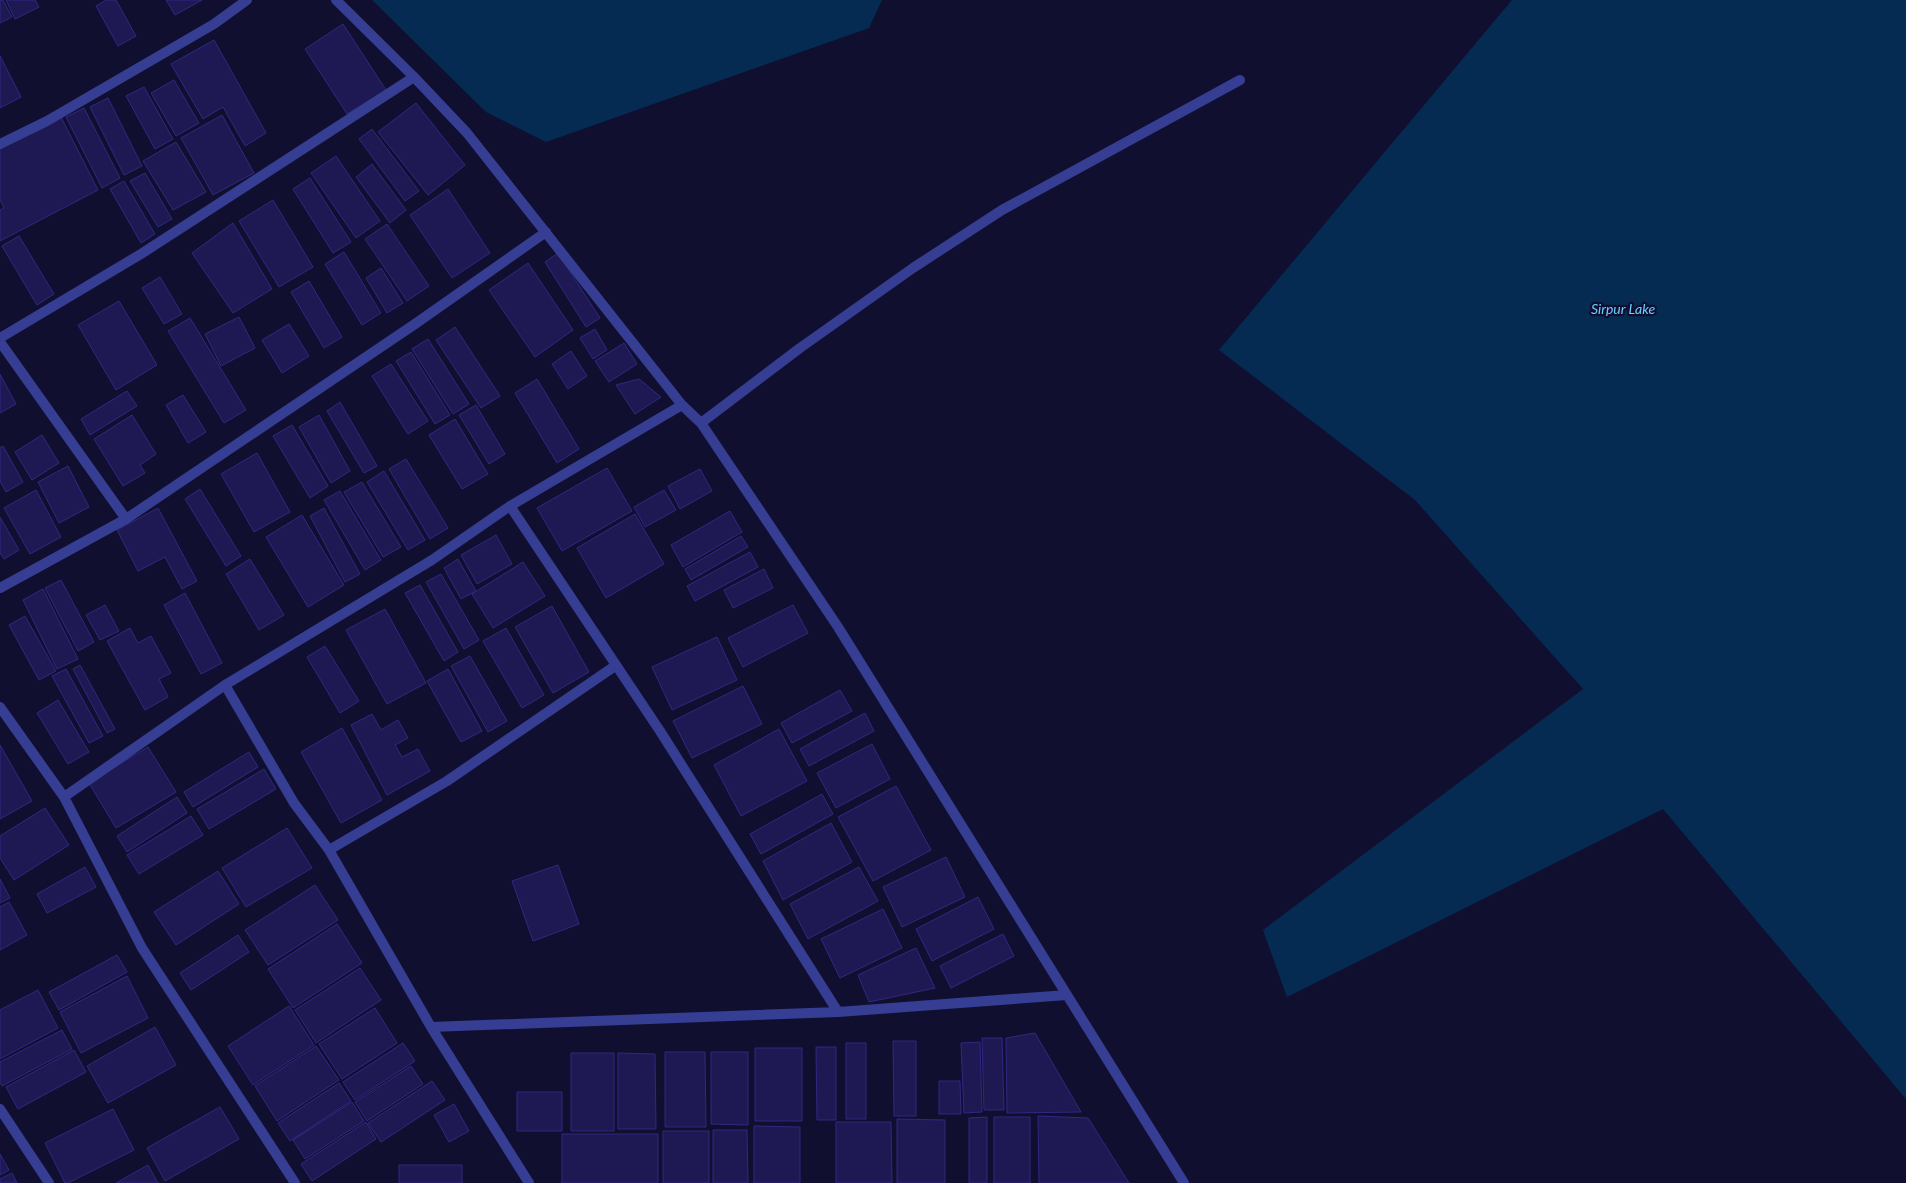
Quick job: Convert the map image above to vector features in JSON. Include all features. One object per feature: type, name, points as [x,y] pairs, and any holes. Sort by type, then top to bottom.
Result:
[{"type":"street","points":[[0,144],[47,120],[214,24],[247,0]]},
{"type":"street","points":[[336,0],[467,133],[682,405],[701,423],[838,627],[1184,1183]]},
{"type":"street","points":[[0,338],[141,254],[414,78]]},
{"type":"street","points":[[701,423],[800,348],[1002,210],[1240,80]]},
{"type":"street","points":[[0,588],[126,519],[415,324],[546,232]]},
{"type":"street","points":[[0,342],[126,519]]},
{"type":"street","points":[[64,798],[225,685],[432,560],[510,506],[682,405]]},
{"type":"street","points":[[510,506],[660,731],[838,1012]]},
{"type":"street","points":[[329,850],[447,781],[615,666]]},
{"type":"street","points":[[225,685],[294,804],[329,850],[431,1027],[529,1183]]},
{"type":"street","points":[[0,707],[64,798],[142,948],[295,1183]]},
{"type":"street","points":[[431,1027],[838,1012],[1067,995]]},
{"type":"street","points":[[0,1109],[49,1183]]},
{"type":"water","points":[[372,0],[882,0],[869,28],[546,142],[486,112]]},
{"type":"water","name":"Sirpur Lake","points":[[1512,0],[1906,0],[1906,1099],[1663,809],[1287,997],[1263,930],[1583,689],[1415,500],[1219,350]]},
{"type":"building","points":[[0,0],[3,0],[12,17],[0,23]]},
{"type":"building","points":[[6,0],[35,0],[39,7],[15,19]]},
{"type":"building","points":[[106,0],[116,0],[136,36],[118,46],[96,6]]},
{"type":"building","points":[[166,0],[202,0],[175,15]]},
{"type":"building","points":[[343,24],[386,90],[347,114],[305,49]]},
{"type":"building","points":[[214,40],[266,133],[245,146],[223,107],[203,119],[171,64]]},
{"type":"building","points":[[0,56],[21,97],[0,108]]},
{"type":"building","points":[[174,80],[199,123],[176,136],[151,93]]},
{"type":"building","points":[[144,87],[173,139],[155,149],[126,96]]},
{"type":"building","points":[[108,98],[142,166],[124,175],[90,107]]},
{"type":"building","points":[[416,103],[465,165],[428,195],[378,132]]},
{"type":"building","points":[[84,108],[120,178],[102,188],[66,117]]},
{"type":"building","points":[[222,115],[254,173],[213,195],[181,138]]},
{"type":"building","points":[[61,117],[98,190],[0,241],[0,210],[4,208],[0,200],[0,149]]},
{"type":"building","points":[[372,129],[419,191],[405,201],[359,139]]},
{"type":"building","points":[[176,142],[206,192],[173,210],[143,161]]},
{"type":"building","points":[[336,156],[380,221],[356,238],[311,173]]},
{"type":"building","points":[[372,164],[406,210],[390,223],[356,177]]},
{"type":"building","points":[[145,173],[172,219],[158,227],[130,181]]},
{"type":"building","points":[[310,178],[351,242],[333,253],[293,189]]},
{"type":"building","points":[[124,181],[155,234],[141,243],[110,189]]},
{"type":"building","points":[[448,189],[490,253],[452,278],[410,215]]},
{"type":"building","points":[[273,200],[313,267],[279,287],[239,221]]},
{"type":"building","points":[[233,223],[272,289],[233,313],[192,253]]},
{"type":"building","points":[[387,224],[429,286],[407,301],[365,239]]},
{"type":"building","points":[[19,236],[54,294],[37,305],[2,246]]},
{"type":"building","points":[[344,252],[381,313],[362,325],[325,264]]},
{"type":"building","points":[[558,253],[600,318],[586,327],[545,262]]},
{"type":"building","points":[[528,263],[573,330],[535,357],[489,290]]},
{"type":"building","points":[[381,268],[403,303],[387,313],[366,278]]},
{"type":"building","points":[[160,277],[182,314],[164,324],[142,288]]},
{"type":"building","points":[[309,281],[342,337],[324,348],[291,292]]},
{"type":"building","points":[[119,301],[157,365],[116,390],[78,325]]},
{"type":"building","points":[[239,317],[255,348],[221,366],[205,334]]},
{"type":"building","points":[[190,318],[246,410],[224,423],[168,331]]},
{"type":"building","points":[[289,324],[309,356],[282,373],[262,340]]},
{"type":"building","points":[[455,327],[500,396],[481,408],[436,340]]},
{"type":"building","points":[[595,329],[607,350],[593,359],[580,338]]},
{"type":"building","points":[[428,339],[469,404],[453,414],[412,349]]},
{"type":"building","points":[[624,343],[637,364],[609,382],[595,361]]},
{"type":"building","points":[[571,351],[587,376],[568,389],[552,364]]},
{"type":"building","points":[[411,352],[450,415],[435,424],[396,361]]},
{"type":"building","points":[[391,364],[428,421],[408,434],[372,376]]},
{"type":"building","points":[[0,374],[16,404],[0,413]]},
{"type":"building","points":[[537,379],[579,449],[557,463],[515,393]]},
{"type":"building","points":[[639,379],[661,397],[635,414],[616,385]]},
{"type":"building","points":[[127,391],[137,406],[90,435],[81,419]]},
{"type":"building","points":[[183,395],[206,432],[188,443],[166,405]]},
{"type":"building","points":[[340,402],[377,466],[364,473],[327,411]]},
{"type":"building","points":[[476,405],[505,454],[489,464],[459,415]]},
{"type":"building","points":[[132,415],[156,454],[140,465],[145,473],[123,486],[94,439]]},
{"type":"building","points":[[319,415],[350,471],[331,483],[299,427]]},
{"type":"building","points":[[455,419],[488,474],[462,489],[429,435]]},
{"type":"building","points":[[292,425],[328,486],[310,498],[273,436]]},
{"type":"building","points":[[42,435],[59,463],[32,480],[15,452]]},
{"type":"building","points":[[3,446],[23,482],[6,492],[0,481],[0,448]]},
{"type":"building","points":[[257,453],[290,512],[254,532],[221,474]]},
{"type":"building","points":[[406,459],[448,528],[430,539],[389,469]]},
{"type":"building","points":[[68,466],[89,507],[59,523],[38,482]]},
{"type":"building","points":[[607,468],[632,511],[562,551],[537,508]]},
{"type":"building","points":[[700,469],[712,491],[680,509],[668,486]]},
{"type":"building","points":[[384,471],[425,540],[408,550],[367,482]]},
{"type":"building","points":[[362,482],[401,547],[383,557],[344,492]]},
{"type":"building","points":[[200,489],[241,556],[226,566],[185,499]]},
{"type":"building","points":[[36,490],[61,537],[30,554],[4,508]]},
{"type":"building","points":[[664,490],[676,510],[645,527],[634,507]]},
{"type":"building","points":[[340,491],[381,560],[365,570],[324,500]]},
{"type":"building","points":[[158,508],[197,581],[182,589],[165,557],[138,571],[117,530]]},
{"type":"building","points":[[324,508],[360,574],[345,582],[310,516]]},
{"type":"building","points":[[730,511],[742,532],[683,567],[671,545]]},
{"type":"building","points":[[635,514],[664,564],[606,598],[577,548]]},
{"type":"building","points":[[302,515],[344,585],[308,607],[266,537]]},
{"type":"building","points":[[0,517],[19,550],[4,559],[0,553]]},
{"type":"building","points":[[496,535],[512,564],[477,584],[461,555]]},
{"type":"building","points":[[741,536],[748,547],[691,580],[685,569]]},
{"type":"building","points":[[750,552],[758,567],[695,601],[687,586]]},
{"type":"building","points":[[250,559],[284,615],[259,630],[226,574]]},
{"type":"building","points":[[458,559],[476,591],[461,599],[444,568]]},
{"type":"building","points":[[523,562],[545,596],[493,628],[472,594]]},
{"type":"building","points":[[764,569],[773,588],[733,608],[724,590]]},
{"type":"building","points":[[441,574],[479,640],[464,649],[426,582]]},
{"type":"building","points":[[61,580],[94,642],[78,651],[45,588]]},
{"type":"building","points":[[420,585],[458,652],[444,661],[405,593]]},
{"type":"building","points":[[43,589],[78,659],[57,669],[23,600]]},
{"type":"building","points":[[185,593],[222,663],[201,674],[164,605]]},
{"type":"building","points":[[105,605],[119,631],[100,640],[86,615]]},
{"type":"building","points":[[793,605],[808,633],[743,667],[728,638]]},
{"type":"building","points":[[552,606],[589,672],[553,693],[515,627]]},
{"type":"building","points":[[385,609],[426,683],[387,704],[346,630]]},
{"type":"building","points":[[25,616],[56,671],[39,680],[9,625]]},
{"type":"building","points":[[130,628],[138,643],[151,636],[171,673],[159,679],[168,697],[145,710],[107,641]]},
{"type":"building","points":[[506,628],[544,695],[522,708],[483,641]]},
{"type":"building","points":[[717,637],[737,680],[672,710],[652,667]]},
{"type":"building","points":[[325,646],[359,701],[340,713],[307,657]]},
{"type":"building","points":[[470,656],[507,721],[488,732],[451,666]]},
{"type":"building","points":[[80,665],[115,729],[107,733],[73,669]]},
{"type":"building","points":[[66,669],[103,736],[89,743],[52,676]]},
{"type":"building","points":[[448,669],[482,731],[461,742],[427,681]]},
{"type":"building","points":[[743,686],[762,724],[692,758],[673,721]]},
{"type":"building","points":[[840,690],[852,711],[792,743],[781,723]]},
{"type":"building","points":[[58,700],[89,752],[68,764],[37,713]]},
{"type":"building","points":[[865,713],[874,731],[809,766],[800,749]]},
{"type":"building","points":[[372,714],[381,730],[398,720],[408,738],[395,745],[402,757],[418,749],[430,771],[387,795],[351,725]]},
{"type":"building","points":[[342,728],[382,800],[341,823],[301,752]]},
{"type":"building","points":[[779,729],[807,781],[741,816],[714,765]]},
{"type":"building","points":[[872,744],[890,779],[836,808],[817,773]]},
{"type":"building","points":[[0,745],[32,801],[0,819]]},
{"type":"building","points":[[148,747],[176,792],[116,828],[89,783]]},
{"type":"building","points":[[249,752],[258,767],[193,807],[184,792]]},
{"type":"building","points":[[264,769],[276,789],[209,829],[197,809]]},
{"type":"building","points":[[896,786],[931,850],[873,881],[838,817]]},
{"type":"building","points":[[822,794],[833,814],[761,854],[750,834]]},
{"type":"building","points":[[177,797],[187,813],[127,852],[117,836]]},
{"type":"building","points":[[45,808],[69,845],[14,880],[0,858],[0,836]]},
{"type":"building","points":[[191,816],[203,835],[139,874],[127,855]]},
{"type":"building","points":[[831,823],[852,862],[783,900],[763,861]]},
{"type":"building","points":[[287,828],[312,868],[246,907],[222,868]]},
{"type":"building","points":[[946,857],[965,897],[902,927],[883,887]]},
{"type":"building","points":[[558,865],[579,924],[533,941],[512,881]]},
{"type":"building","points":[[85,867],[96,887],[47,913],[37,894]]},
{"type":"building","points":[[859,867],[878,901],[808,939],[790,904]]},
{"type":"building","points":[[218,871],[239,904],[176,945],[154,912]]},
{"type":"building","points":[[0,879],[10,898],[0,903]]},
{"type":"building","points":[[315,885],[338,920],[268,965],[245,930]]},
{"type":"building","points":[[978,897],[994,929],[932,961],[916,929]]},
{"type":"building","points":[[9,902],[27,935],[0,950],[0,907]]},
{"type":"building","points":[[883,909],[902,948],[840,978],[821,939]]},
{"type":"building","points":[[337,924],[362,963],[293,1008],[268,969]]},
{"type":"building","points":[[1003,934],[1014,956],[951,988],[940,966]]},
{"type":"building","points":[[238,935],[249,952],[191,990],[180,973]]},
{"type":"building","points":[[916,948],[935,988],[869,1002],[858,975]]},
{"type":"building","points":[[117,955],[127,972],[59,1010],[49,992]]},
{"type":"building","points":[[360,968],[381,1000],[316,1043],[295,1010]]},
{"type":"building","points":[[127,976],[148,1018],[81,1053],[60,1012]]},
{"type":"building","points":[[38,990],[58,1028],[0,1059],[0,1010]]},
{"type":"building","points":[[289,1006],[314,1045],[253,1085],[228,1046]]},
{"type":"building","points":[[375,1008],[397,1043],[342,1079],[319,1044]]},
{"type":"building","points":[[155,1027],[176,1065],[108,1103],[87,1066]]},
{"type":"building","points":[[62,1030],[72,1049],[2,1086],[0,1082],[0,1062]]},
{"type":"building","points":[[1035,1033],[1081,1112],[1007,1113],[1006,1038]]},
{"type":"building","points":[[982,1038],[1002,1038],[1004,1110],[984,1110]]},
{"type":"building","points":[[893,1041],[916,1041],[916,1116],[894,1116]]},
{"type":"building","points":[[980,1042],[982,1112],[964,1113],[961,1043]]},
{"type":"building","points":[[403,1043],[415,1061],[355,1100],[343,1082]]},
{"type":"building","points":[[846,1043],[866,1043],[866,1119],[846,1119]]},
{"type":"building","points":[[316,1046],[339,1080],[277,1121],[255,1086]]},
{"type":"building","points":[[816,1047],[836,1047],[836,1120],[817,1120]]},
{"type":"building","points":[[755,1048],[802,1048],[802,1121],[755,1121]]},
{"type":"building","points":[[74,1050],[86,1072],[18,1109],[6,1087]]},
{"type":"building","points":[[665,1052],[705,1052],[706,1127],[665,1127]]},
{"type":"building","points":[[711,1052],[748,1052],[748,1125],[711,1124]]},
{"type":"building","points":[[571,1053],[614,1053],[614,1131],[571,1131]]},
{"type":"building","points":[[618,1053],[655,1054],[656,1129],[618,1129]]},
{"type":"building","points":[[411,1066],[423,1084],[367,1121],[355,1102]]},
{"type":"building","points":[[432,1081],[445,1100],[381,1142],[368,1123]]},
{"type":"building","points":[[939,1081],[960,1081],[961,1114],[939,1114]]},
{"type":"building","points":[[339,1083],[351,1101],[290,1141],[278,1123]]},
{"type":"building","points":[[517,1092],[562,1092],[562,1131],[517,1131]]},
{"type":"building","points":[[352,1102],[364,1121],[305,1159],[293,1140]]},
{"type":"building","points":[[454,1104],[469,1131],[449,1142],[434,1115]]},
{"type":"building","points":[[220,1107],[239,1139],[165,1181],[147,1148]]},
{"type":"building","points":[[113,1109],[134,1150],[65,1183],[45,1143]]},
{"type":"building","points":[[1038,1116],[1088,1118],[1129,1183],[1039,1183]]},
{"type":"building","points":[[987,1117],[987,1183],[969,1183],[969,1118]]},
{"type":"building","points":[[994,1117],[1030,1117],[1030,1183],[994,1183]]},
{"type":"building","points":[[897,1119],[945,1120],[945,1183],[897,1183]]},
{"type":"building","points":[[366,1122],[376,1139],[312,1181],[301,1164]]},
{"type":"building","points":[[836,1122],[891,1122],[892,1183],[836,1183]]},
{"type":"building","points":[[754,1126],[800,1127],[800,1183],[754,1183]]},
{"type":"building","points":[[713,1130],[747,1130],[748,1183],[713,1183]]},
{"type":"building","points":[[663,1131],[709,1131],[709,1183],[663,1183]]},
{"type":"building","points":[[562,1134],[658,1134],[658,1183],[562,1183]]},
{"type":"building","points":[[0,1154],[9,1170],[0,1175]]},
{"type":"building","points":[[148,1165],[158,1183],[116,1183]]},
{"type":"building","points":[[399,1165],[462,1165],[462,1183],[399,1183]]},
{"type":"building","points":[[12,1173],[17,1183],[0,1183],[0,1179]]}]
